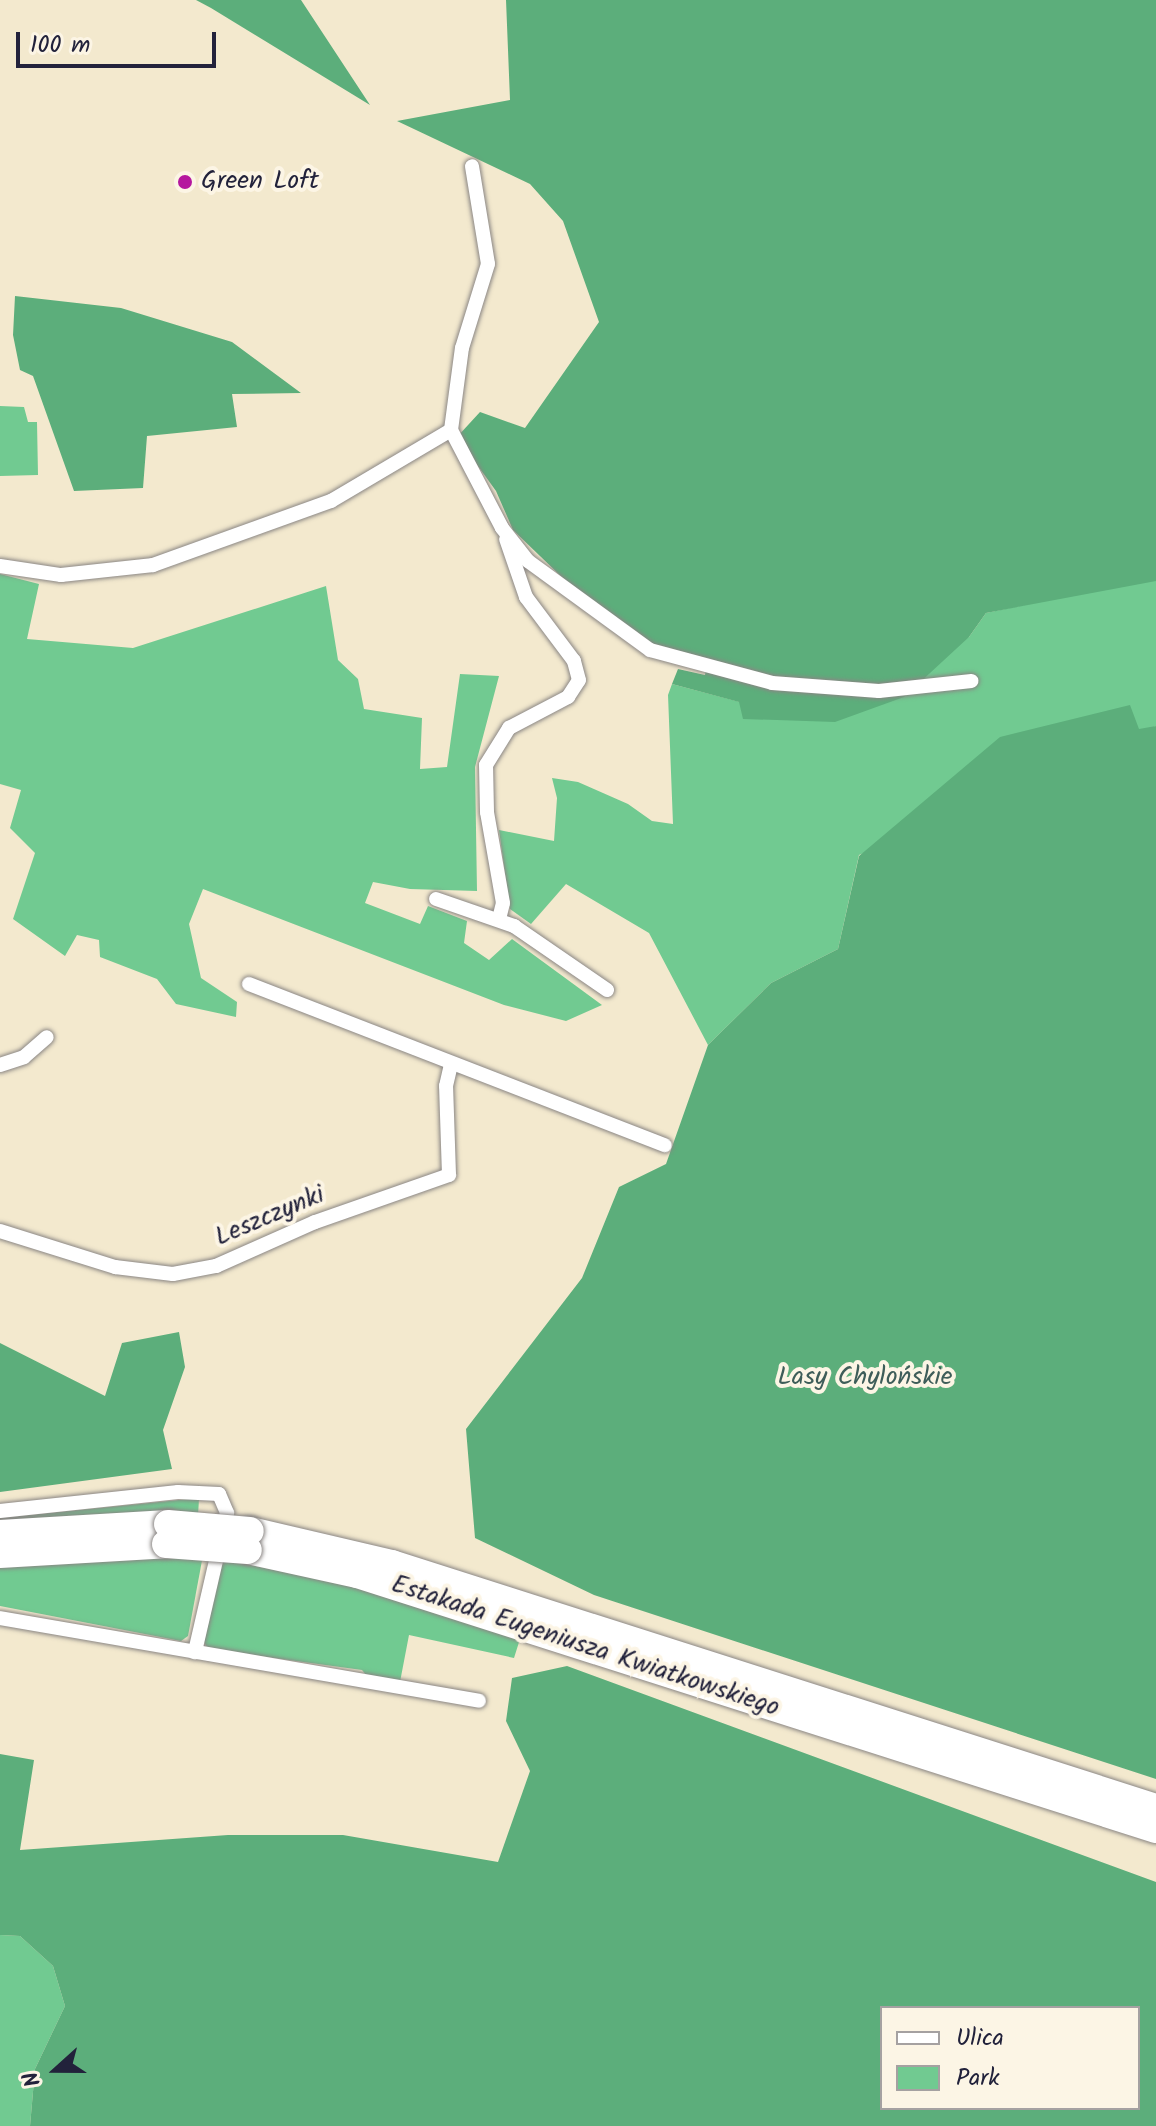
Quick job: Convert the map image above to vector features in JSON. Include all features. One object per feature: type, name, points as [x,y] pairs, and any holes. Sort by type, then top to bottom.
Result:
[{"type":"highway","name":"Estakada Eugeniusza Kwiatkowskiego","points":[[0,1534],[268,1533],[348,1551],[1156,1808]]},
{"type":"highway","name":"Estakada Eugeniusza Kwiatkowskiego","points":[[0,1554],[167,1534],[357,1574],[1156,1829]]},
{"type":"street","points":[[472,166],[488,264],[459,365],[451,430],[502,528],[526,597],[574,661],[579,680],[568,697],[509,728],[486,765],[487,812],[503,903],[499,919]]},
{"type":"street","points":[[0,566],[61,575],[153,565],[331,501],[451,430]]},
{"type":"street","points":[[502,528],[528,561],[575,600],[650,650],[681,662],[772,683],[879,691],[971,681]]},
{"type":"street","points":[[436,899],[499,919],[607,990]]},
{"type":"street","points":[[249,984],[451,1065],[665,1145]]},
{"type":"street","points":[[0,1065],[24,1057],[47,1037]]},
{"type":"street","name":"Leszczynki","points":[[0,1231],[115,1267],[173,1274],[216,1266],[315,1222],[449,1175],[446,1086],[451,1065]]},
{"type":"street","points":[[0,1511],[178,1492],[219,1494],[227,1513],[195,1652]]},
{"type":"street","points":[[0,1618],[479,1701]]},
{"type":"green space","points":[[196,0],[301,0],[370,105],[211,8]]},
{"type":"green space","points":[[506,0],[1156,0],[1156,581],[986,613],[969,637],[904,697],[835,722],[743,719],[739,702],[672,684],[678,669],[705,675],[707,663],[647,645],[596,610],[513,530],[496,491],[457,437],[480,412],[525,428],[599,322],[563,221],[530,184],[397,121],[510,100]]},
{"type":"green space","points":[[15,296],[121,308],[232,342],[301,393],[232,394],[237,427],[147,436],[143,488],[74,491],[33,376],[20,370],[13,335]]},
{"type":"green space","points":[[0,406],[24,407],[28,422],[37,422],[38,475],[0,476]]},
{"type":"green space","points":[[0,574],[39,584],[27,639],[133,648],[326,586],[338,660],[358,679],[364,709],[422,718],[420,769],[447,767],[460,674],[499,676],[475,767],[477,891],[410,889],[373,882],[365,903],[420,924],[428,906],[467,921],[464,943],[489,960],[512,939],[602,1005],[566,1021],[504,1005],[203,889],[189,924],[201,978],[237,1002],[236,1017],[176,1004],[157,979],[100,957],[99,940],[77,935],[65,956],[13,919],[35,853],[10,828],[21,790],[0,784]]},
{"type":"green space","points":[[1146,579],[1156,581],[1156,726],[859,855],[838,949],[771,983],[708,1045],[649,933],[566,884],[531,924],[510,909],[499,830],[554,841],[557,798],[552,778],[578,782],[628,804],[652,821],[673,824],[668,695],[672,684],[740,702],[969,637],[986,613]]},
{"type":"green space","name":"Lasy Chylońskie","points":[[1130,705],[1139,729],[1156,726],[1156,1779],[594,1595],[475,1538],[466,1429],[582,1278],[619,1187],[666,1164],[708,1045],[771,983],[838,949],[859,856],[1000,737]]},
{"type":"green space","points":[[179,1332],[185,1367],[163,1430],[172,1469],[0,1492],[0,1343],[105,1396],[122,1343]]},
{"type":"green space","points":[[199,1498],[198,1516],[0,1524],[0,1518]]},
{"type":"green space","points":[[203,1555],[188,1636],[181,1641],[0,1606],[0,1565]]},
{"type":"green space","points":[[221,1559],[349,1585],[520,1639],[514,1658],[409,1635],[400,1682],[367,1676],[362,1670],[208,1649],[204,1642]]},
{"type":"green space","points":[[567,1666],[1156,1882],[1156,2126],[30,2126],[35,2069],[65,2006],[53,1966],[20,1936],[0,1935],[0,1754],[34,1760],[20,1850],[228,1835],[343,1835],[498,1862],[530,1771],[506,1721],[512,1678]]},
{"type":"green space","points":[[0,1935],[20,1936],[53,1966],[65,2006],[35,2069],[30,2126],[0,2126]]},
{"type":"place","name":"Green Loft","points":[[185,182]]}]
